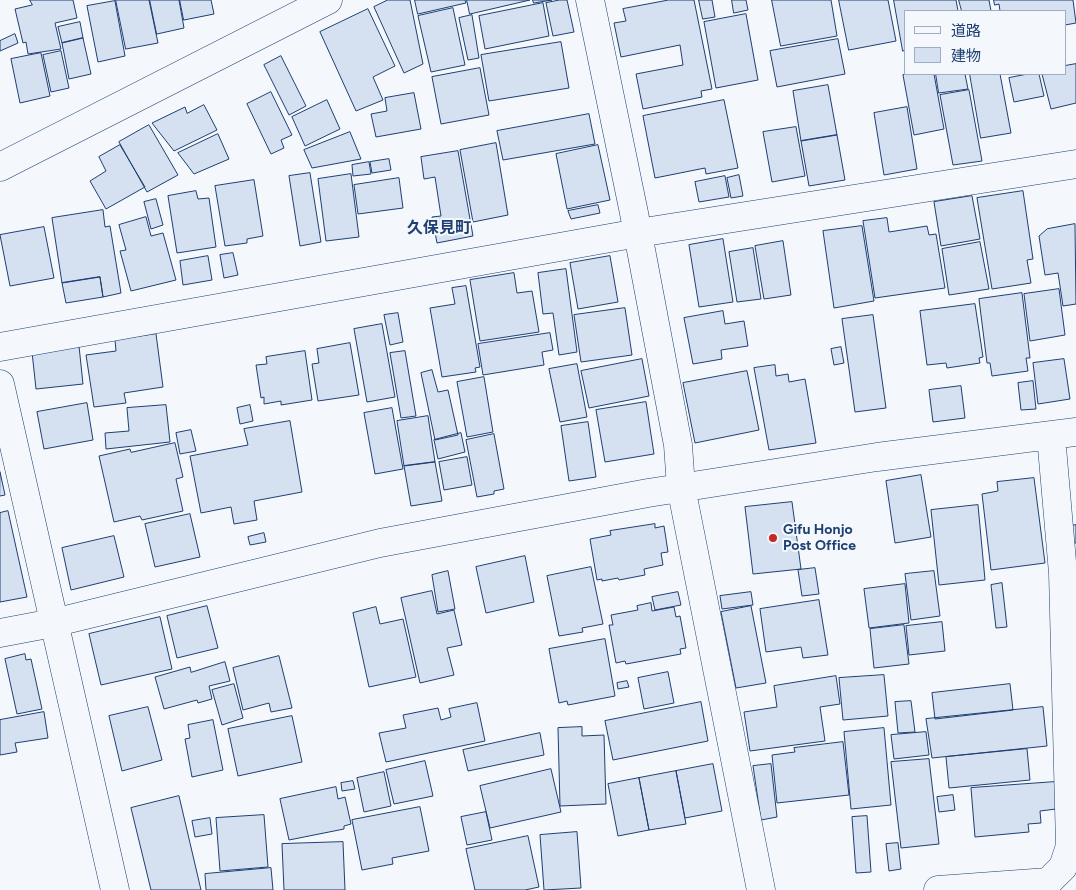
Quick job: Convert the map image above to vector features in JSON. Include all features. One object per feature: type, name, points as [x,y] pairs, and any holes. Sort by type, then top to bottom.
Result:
[{"type":"street","points":[[0,167],[328,0]]},
{"type":"street","points":[[590,0],[638,233],[678,445],[682,487],[761,890]]},
{"type":"street","points":[[0,347],[638,233],[1076,164]]},
{"type":"street","points":[[0,384],[115,890]]},
{"type":"street","points":[[0,633],[53,623],[380,543],[682,487],[877,457],[1064,434],[1064,573],[1070,846],[1063,867],[1048,886],[938,890]]},
{"type":"building","points":[[30,0],[73,0],[77,18],[55,23],[61,49],[28,54],[26,42],[23,43],[15,9],[32,5]]},
{"type":"building","points":[[116,0],[149,0],[158,43],[126,49]]},
{"type":"building","points":[[150,0],[179,0],[184,28],[157,34]]},
{"type":"building","points":[[180,0],[211,0],[214,14],[184,20]]},
{"type":"building","points":[[388,0],[410,0],[423,64],[404,73],[374,7]]},
{"type":"building","points":[[415,0],[465,0],[466,3],[418,14]]},
{"type":"building","points":[[467,0],[530,0],[470,14]]},
{"type":"building","points":[[533,0],[552,0],[534,3]]},
{"type":"building","points":[[567,0],[574,32],[553,36],[546,3]]},
{"type":"building","points":[[669,0],[694,0],[712,89],[701,91],[702,97],[643,109],[636,74],[683,65],[680,45],[621,57],[614,23],[626,21],[623,9]]},
{"type":"building","points":[[699,0],[712,0],[715,17],[703,19]]},
{"type":"building","points":[[732,0],[746,0],[748,10],[734,13]]},
{"type":"building","points":[[772,0],[831,0],[837,36],[781,46]]},
{"type":"building","points":[[839,0],[888,0],[896,41],[849,50]]},
{"type":"building","points":[[894,0],[956,0],[958,10],[904,10],[903,51]]},
{"type":"building","points":[[959,0],[989,0],[991,10],[962,10]]},
{"type":"building","points":[[994,0],[1073,0],[1076,23],[1066,25],[1066,10],[1000,10],[999,4],[995,5]]},
{"type":"building","points":[[115,1],[125,56],[98,62],[87,6]]},
{"type":"building","points":[[543,3],[549,36],[485,49],[479,16]]},
{"type":"building","points":[[453,8],[465,65],[431,72],[418,16]]},
{"type":"building","points":[[368,9],[395,66],[373,77],[383,100],[356,111],[320,32]]},
{"type":"building","points":[[746,14],[758,80],[716,88],[704,22]]},
{"type":"building","points":[[472,15],[479,58],[468,60],[459,18]]},
{"type":"building","points":[[80,22],[83,38],[62,43],[58,27]]},
{"type":"building","points":[[15,34],[18,43],[0,51],[0,41]]},
{"type":"building","points":[[83,38],[91,74],[69,79],[62,43]]},
{"type":"building","points":[[838,39],[845,74],[777,87],[770,51]]},
{"type":"building","points":[[561,42],[569,88],[489,101],[481,55]]},
{"type":"building","points":[[61,51],[69,88],[51,92],[43,55]]},
{"type":"building","points":[[41,53],[50,96],[20,103],[11,59]]},
{"type":"building","points":[[281,56],[306,106],[289,115],[264,65]]},
{"type":"building","points":[[1076,64],[1076,103],[1051,109],[1042,75],[1066,75],[1066,66]]},
{"type":"building","points":[[480,68],[489,115],[441,124],[432,77]]},
{"type":"building","points":[[903,75],[934,75],[944,129],[914,135]]},
{"type":"building","points":[[936,75],[965,75],[968,89],[939,93]]},
{"type":"building","points":[[970,75],[1000,75],[1011,133],[981,138]]},
{"type":"building","points":[[1023,75],[1039,75],[1044,96],[1014,102],[1009,78]]},
{"type":"building","points":[[828,85],[837,135],[801,141],[793,91]]},
{"type":"building","points":[[969,90],[982,161],[953,165],[940,95]]},
{"type":"building","points":[[271,92],[292,135],[281,140],[284,148],[271,154],[247,104]]},
{"type":"building","points":[[414,93],[421,129],[376,137],[371,114],[387,111],[385,98]]},
{"type":"building","points":[[327,100],[340,129],[305,146],[292,117]]},
{"type":"building","points":[[724,100],[738,168],[706,174],[705,168],[655,178],[643,116]]},
{"type":"building","points":[[204,105],[217,130],[174,151],[152,123],[185,107],[187,113]]},
{"type":"building","points":[[907,107],[917,169],[884,175],[874,113]]},
{"type":"building","points":[[589,114],[595,144],[503,160],[497,131]]},
{"type":"building","points":[[149,125],[178,175],[147,192],[119,142]]},
{"type":"building","points":[[796,127],[805,176],[772,182],[763,132]]},
{"type":"building","points":[[350,132],[361,159],[312,168],[304,150]]},
{"type":"building","points":[[218,134],[229,159],[194,174],[178,153]]},
{"type":"building","points":[[837,135],[845,180],[809,186],[801,141]]},
{"type":"building","points":[[496,143],[508,215],[473,222],[460,150]]},
{"type":"building","points":[[120,145],[145,187],[106,209],[90,181],[106,171],[99,157]]},
{"type":"building","points":[[598,145],[610,200],[567,209],[556,154]]},
{"type":"building","points":[[458,151],[473,236],[437,243],[432,217],[441,216],[435,177],[424,179],[421,157]]},
{"type":"building","points":[[389,159],[391,170],[372,173],[370,162]]},
{"type":"building","points":[[369,162],[371,174],[353,176],[352,165]]},
{"type":"building","points":[[310,173],[321,242],[300,246],[289,176]]},
{"type":"building","points":[[351,174],[359,237],[326,241],[318,179]]},
{"type":"building","points":[[739,175],[743,196],[731,198],[727,178]]},
{"type":"building","points":[[725,176],[729,197],[699,202],[695,182]]},
{"type":"building","points":[[399,178],[403,208],[358,214],[354,185]]},
{"type":"building","points":[[254,180],[263,236],[247,239],[247,243],[225,246],[215,186]]},
{"type":"building","points":[[196,191],[198,199],[209,198],[216,247],[177,253],[168,196]]},
{"type":"building","points":[[1023,191],[1033,259],[1027,260],[1031,283],[992,289],[977,198]]},
{"type":"building","points":[[972,196],[980,239],[941,246],[934,202]]},
{"type":"building","points":[[156,199],[163,225],[151,229],[144,202]]},
{"type":"building","points":[[598,205],[600,213],[571,219],[568,211]]},
{"type":"building","points":[[103,210],[105,227],[110,226],[121,293],[103,297],[100,277],[62,283],[52,218]]},
{"type":"building","points":[[146,217],[151,236],[163,233],[176,280],[131,291],[120,251],[126,250],[119,225]]},
{"type":"building","points":[[887,218],[889,232],[927,226],[929,235],[936,234],[945,288],[875,298],[863,221]]},
{"type":"building","points":[[1075,224],[1076,304],[1063,306],[1058,273],[1045,275],[1039,236],[1047,229]]},
{"type":"building","points":[[862,226],[874,301],[834,308],[823,231]]},
{"type":"building","points":[[44,227],[54,278],[10,286],[0,235]]},
{"type":"building","points":[[723,239],[733,302],[699,307],[689,245]]},
{"type":"building","points":[[783,241],[791,295],[764,299],[755,246]]},
{"type":"building","points":[[980,242],[989,289],[949,295],[942,249]]},
{"type":"building","points":[[753,248],[761,299],[737,302],[729,252]]},
{"type":"building","points":[[233,253],[238,275],[224,278],[220,255]]},
{"type":"building","points":[[208,256],[212,280],[183,285],[180,261]]},
{"type":"building","points":[[610,256],[618,302],[578,309],[570,263]]},
{"type":"building","points":[[566,269],[577,352],[559,355],[553,313],[543,314],[538,273]]},
{"type":"building","points":[[514,273],[517,293],[532,291],[539,332],[480,341],[470,280]]},
{"type":"building","points":[[100,277],[103,297],[66,303],[62,283]]},
{"type":"building","points":[[466,286],[480,367],[475,368],[476,372],[442,377],[430,308],[455,304],[452,288]]},
{"type":"building","points":[[1059,289],[1065,335],[1030,341],[1024,294]]},
{"type":"building","points":[[1022,293],[1030,358],[1026,358],[1028,371],[992,376],[990,363],[987,363],[979,299]]},
{"type":"building","points":[[975,304],[983,357],[979,358],[980,363],[947,368],[946,363],[927,365],[920,311]]},
{"type":"building","points":[[625,308],[632,355],[581,362],[574,315]]},
{"type":"building","points":[[723,311],[725,324],[744,321],[748,346],[721,350],[722,359],[693,364],[684,318]]},
{"type":"building","points":[[398,313],[403,342],[390,345],[384,315]]},
{"type":"building","points":[[873,315],[886,408],[855,412],[842,319]]},
{"type":"building","points":[[382,324],[395,397],[367,402],[354,329]]},
{"type":"building","points":[[550,333],[553,350],[542,352],[544,365],[483,375],[478,344]]},
{"type":"building","points":[[156,334],[163,387],[124,393],[126,403],[94,407],[86,355],[116,351],[115,340]]},
{"type":"building","points":[[350,343],[359,395],[318,401],[312,364],[319,363],[317,349]]},
{"type":"building","points":[[79,346],[83,384],[36,389],[32,352]]},
{"type":"building","points":[[841,347],[844,363],[834,365],[831,349]]},
{"type":"building","points":[[305,351],[312,400],[281,405],[281,401],[264,404],[264,397],[261,398],[256,365],[267,364],[266,357]]},
{"type":"building","points":[[405,351],[416,416],[401,418],[390,353]]},
{"type":"building","points":[[642,359],[649,396],[589,408],[581,371]]},
{"type":"building","points":[[1064,359],[1070,399],[1038,404],[1033,363]]},
{"type":"building","points":[[577,364],[587,417],[560,422],[549,369]]},
{"type":"building","points":[[775,365],[776,376],[788,374],[789,382],[805,379],[816,443],[769,450],[754,368]]},
{"type":"building","points":[[432,370],[438,392],[448,390],[458,435],[435,440],[421,373]]},
{"type":"building","points":[[747,371],[759,430],[695,443],[683,383]]},
{"type":"building","points":[[484,377],[493,432],[467,437],[457,382]]},
{"type":"building","points":[[1033,381],[1036,409],[1021,410],[1018,383]]},
{"type":"building","points":[[961,386],[965,418],[933,422],[929,390]]},
{"type":"building","points":[[646,402],[654,454],[605,462],[596,410]]},
{"type":"building","points":[[87,403],[93,440],[44,449],[37,412]]},
{"type":"building","points":[[166,405],[170,442],[106,449],[105,433],[129,431],[127,408]]},
{"type":"building","points":[[250,405],[253,421],[240,424],[237,408]]},
{"type":"building","points":[[392,408],[403,469],[375,474],[364,413]]},
{"type":"building","points":[[428,416],[435,462],[404,466],[397,421]]},
{"type":"building","points":[[290,421],[302,492],[254,501],[257,520],[234,524],[231,507],[201,513],[190,456],[248,445],[244,429]]},
{"type":"building","points":[[588,422],[596,477],[569,481],[561,426]]},
{"type":"building","points":[[191,430],[196,451],[180,454],[176,433]]},
{"type":"building","points":[[461,433],[465,452],[438,459],[434,440]]},
{"type":"building","points":[[494,434],[504,489],[494,491],[494,494],[477,497],[466,440]]},
{"type":"building","points":[[175,443],[183,477],[176,479],[183,511],[142,520],[140,516],[114,522],[99,456],[130,449],[131,452]]},
{"type":"building","points":[[467,457],[472,485],[444,490],[439,462]]},
{"type":"building","points":[[435,462],[442,501],[411,506],[404,466]]},
{"type":"building","points":[[0,472],[5,495],[0,496]]},
{"type":"building","points":[[921,475],[931,537],[895,543],[886,481]]},
{"type":"building","points":[[1034,478],[1045,563],[991,570],[982,494],[998,491],[997,482]]},
{"type":"building","name":"Gifu Honjo Post Office","points":[[792,502],[801,569],[753,574],[745,507]]},
{"type":"building","points":[[978,505],[985,580],[939,585],[931,510]]},
{"type":"building","points":[[8,511],[27,597],[0,602],[0,513]]},
{"type":"building","points":[[190,514],[200,557],[155,567],[145,524]]},
{"type":"building","points":[[655,524],[655,528],[664,526],[668,552],[661,553],[663,565],[644,569],[645,575],[619,580],[618,578],[597,580],[590,539],[611,535],[610,531]]},
{"type":"building","points":[[1076,525],[1076,543],[1074,543],[1071,526]]},
{"type":"building","points":[[264,533],[266,542],[250,545],[248,537]]},
{"type":"building","points":[[114,536],[124,577],[71,590],[62,548]]},
{"type":"building","points":[[525,556],[534,602],[486,613],[476,567]]},
{"type":"building","points":[[591,567],[603,624],[582,628],[583,632],[559,636],[547,576]]},
{"type":"building","points":[[815,568],[819,594],[802,596],[798,570]]},
{"type":"building","points":[[448,571],[455,609],[438,612],[432,575]]},
{"type":"building","points":[[934,571],[940,616],[911,620],[905,574]]},
{"type":"building","points":[[1002,583],[1007,627],[996,628],[991,585]]},
{"type":"building","points":[[905,584],[909,623],[869,628],[864,589]]},
{"type":"building","points":[[432,591],[437,614],[454,610],[462,645],[447,648],[454,675],[420,683],[401,598]]},
{"type":"building","points":[[678,592],[681,605],[655,610],[652,597]]},
{"type":"building","points":[[751,592],[753,605],[722,609],[720,596]]},
{"type":"building","points":[[819,600],[828,655],[803,658],[801,647],[766,652],[760,609]]},
{"type":"building","points":[[651,603],[652,611],[674,607],[676,617],[680,616],[686,648],[680,649],[681,654],[626,664],[625,661],[616,663],[609,625],[613,625],[611,615],[638,610],[637,606]]},
{"type":"building","points":[[207,606],[218,648],[177,658],[167,616]]},
{"type":"building","points":[[751,606],[766,683],[736,688],[721,612]]},
{"type":"building","points":[[376,607],[380,624],[403,619],[416,677],[369,687],[353,613]]},
{"type":"building","points":[[160,617],[172,669],[101,685],[89,634]]},
{"type":"building","points":[[942,622],[945,651],[909,655],[906,626]]},
{"type":"building","points":[[904,625],[909,664],[874,668],[870,629]]},
{"type":"building","points":[[605,639],[615,696],[568,705],[567,701],[559,703],[549,649]]},
{"type":"building","points":[[25,654],[26,660],[31,659],[42,709],[17,714],[5,659]]},
{"type":"building","points":[[279,656],[292,708],[271,712],[269,703],[243,710],[233,668]]},
{"type":"building","points":[[225,662],[230,681],[209,686],[212,699],[198,703],[197,700],[164,709],[155,677],[190,667],[191,672]]},
{"type":"building","points":[[668,672],[674,703],[644,709],[638,678]]},
{"type":"building","points":[[884,675],[888,716],[843,720],[839,678]]},
{"type":"building","points":[[836,676],[840,704],[820,707],[825,741],[750,751],[744,712],[777,707],[774,686]]},
{"type":"building","points":[[627,681],[629,687],[618,689],[617,683]]},
{"type":"building","points":[[234,684],[243,718],[222,725],[212,690]]},
{"type":"building","points":[[1010,684],[1013,710],[935,719],[932,693]]},
{"type":"building","points":[[911,701],[915,732],[898,733],[895,702]]},
{"type":"building","points":[[701,702],[708,741],[613,760],[605,721]]},
{"type":"building","points":[[477,703],[485,741],[386,762],[379,733],[406,728],[403,715],[438,708],[441,720],[451,717],[449,709]]},
{"type":"building","points":[[148,707],[162,760],[122,771],[109,716]]},
{"type":"building","points":[[1043,707],[1047,746],[932,758],[926,719]]},
{"type":"building","points":[[44,712],[48,738],[15,743],[17,752],[0,755],[0,720]]},
{"type":"building","points":[[292,716],[302,762],[238,776],[228,729]]},
{"type":"building","points":[[213,720],[223,770],[192,777],[185,739],[190,738],[188,725]]},
{"type":"building","points":[[582,727],[582,736],[604,735],[606,804],[560,806],[558,728]]},
{"type":"building","points":[[884,728],[891,805],[851,809],[844,732]]},
{"type":"building","points":[[926,732],[929,755],[894,759],[891,735]]},
{"type":"building","points":[[540,733],[544,755],[468,771],[463,750]]},
{"type":"building","points":[[843,742],[849,795],[777,803],[772,755],[795,752],[794,748]]},
{"type":"building","points":[[1027,749],[1030,780],[949,788],[946,757]]},
{"type":"building","points":[[929,759],[939,844],[901,848],[891,762]]},
{"type":"building","points":[[425,761],[433,796],[394,804],[386,770]]},
{"type":"building","points":[[713,764],[722,811],[685,818],[676,771]]},
{"type":"building","points":[[771,764],[777,817],[761,820],[753,766]]},
{"type":"building","points":[[551,769],[561,812],[490,828],[480,786]]},
{"type":"building","points":[[676,771],[686,824],[649,830],[639,778]]},
{"type":"building","points":[[384,772],[391,806],[364,812],[357,778]]},
{"type":"building","points":[[639,778],[649,830],[618,836],[608,784]]},
{"type":"building","points":[[353,781],[355,789],[342,791],[341,783]]},
{"type":"building","points":[[1055,782],[1056,809],[1040,811],[1041,823],[1028,824],[1029,832],[975,837],[971,788]]},
{"type":"building","points":[[336,787],[338,799],[345,797],[351,824],[344,826],[344,829],[289,840],[280,799]]},
{"type":"building","points":[[953,795],[955,810],[939,812],[937,797]]},
{"type":"building","points":[[179,796],[201,890],[151,890],[131,808]]},
{"type":"building","points":[[420,807],[429,851],[392,858],[393,864],[362,870],[352,820]]},
{"type":"building","points":[[486,812],[492,840],[467,845],[461,817]]},
{"type":"building","points":[[264,815],[268,867],[220,871],[216,818]]},
{"type":"building","points":[[867,816],[871,872],[856,873],[852,817]]},
{"type":"building","points":[[210,818],[212,834],[195,837],[192,821]]},
{"type":"building","points":[[577,832],[581,888],[544,890],[540,835]]},
{"type":"building","points":[[528,836],[539,887],[525,890],[475,890],[466,849]]},
{"type":"building","points":[[343,842],[345,890],[284,890],[282,844]]},
{"type":"building","points":[[898,843],[901,869],[889,871],[886,844]]},
{"type":"building","points":[[271,868],[273,890],[206,890],[205,874]]},
{"type":"place","name":"Gifu Honjo Post Office","points":[[773,538]]},
{"type":"district","name":"久保見町","points":[[439,228]]}]
